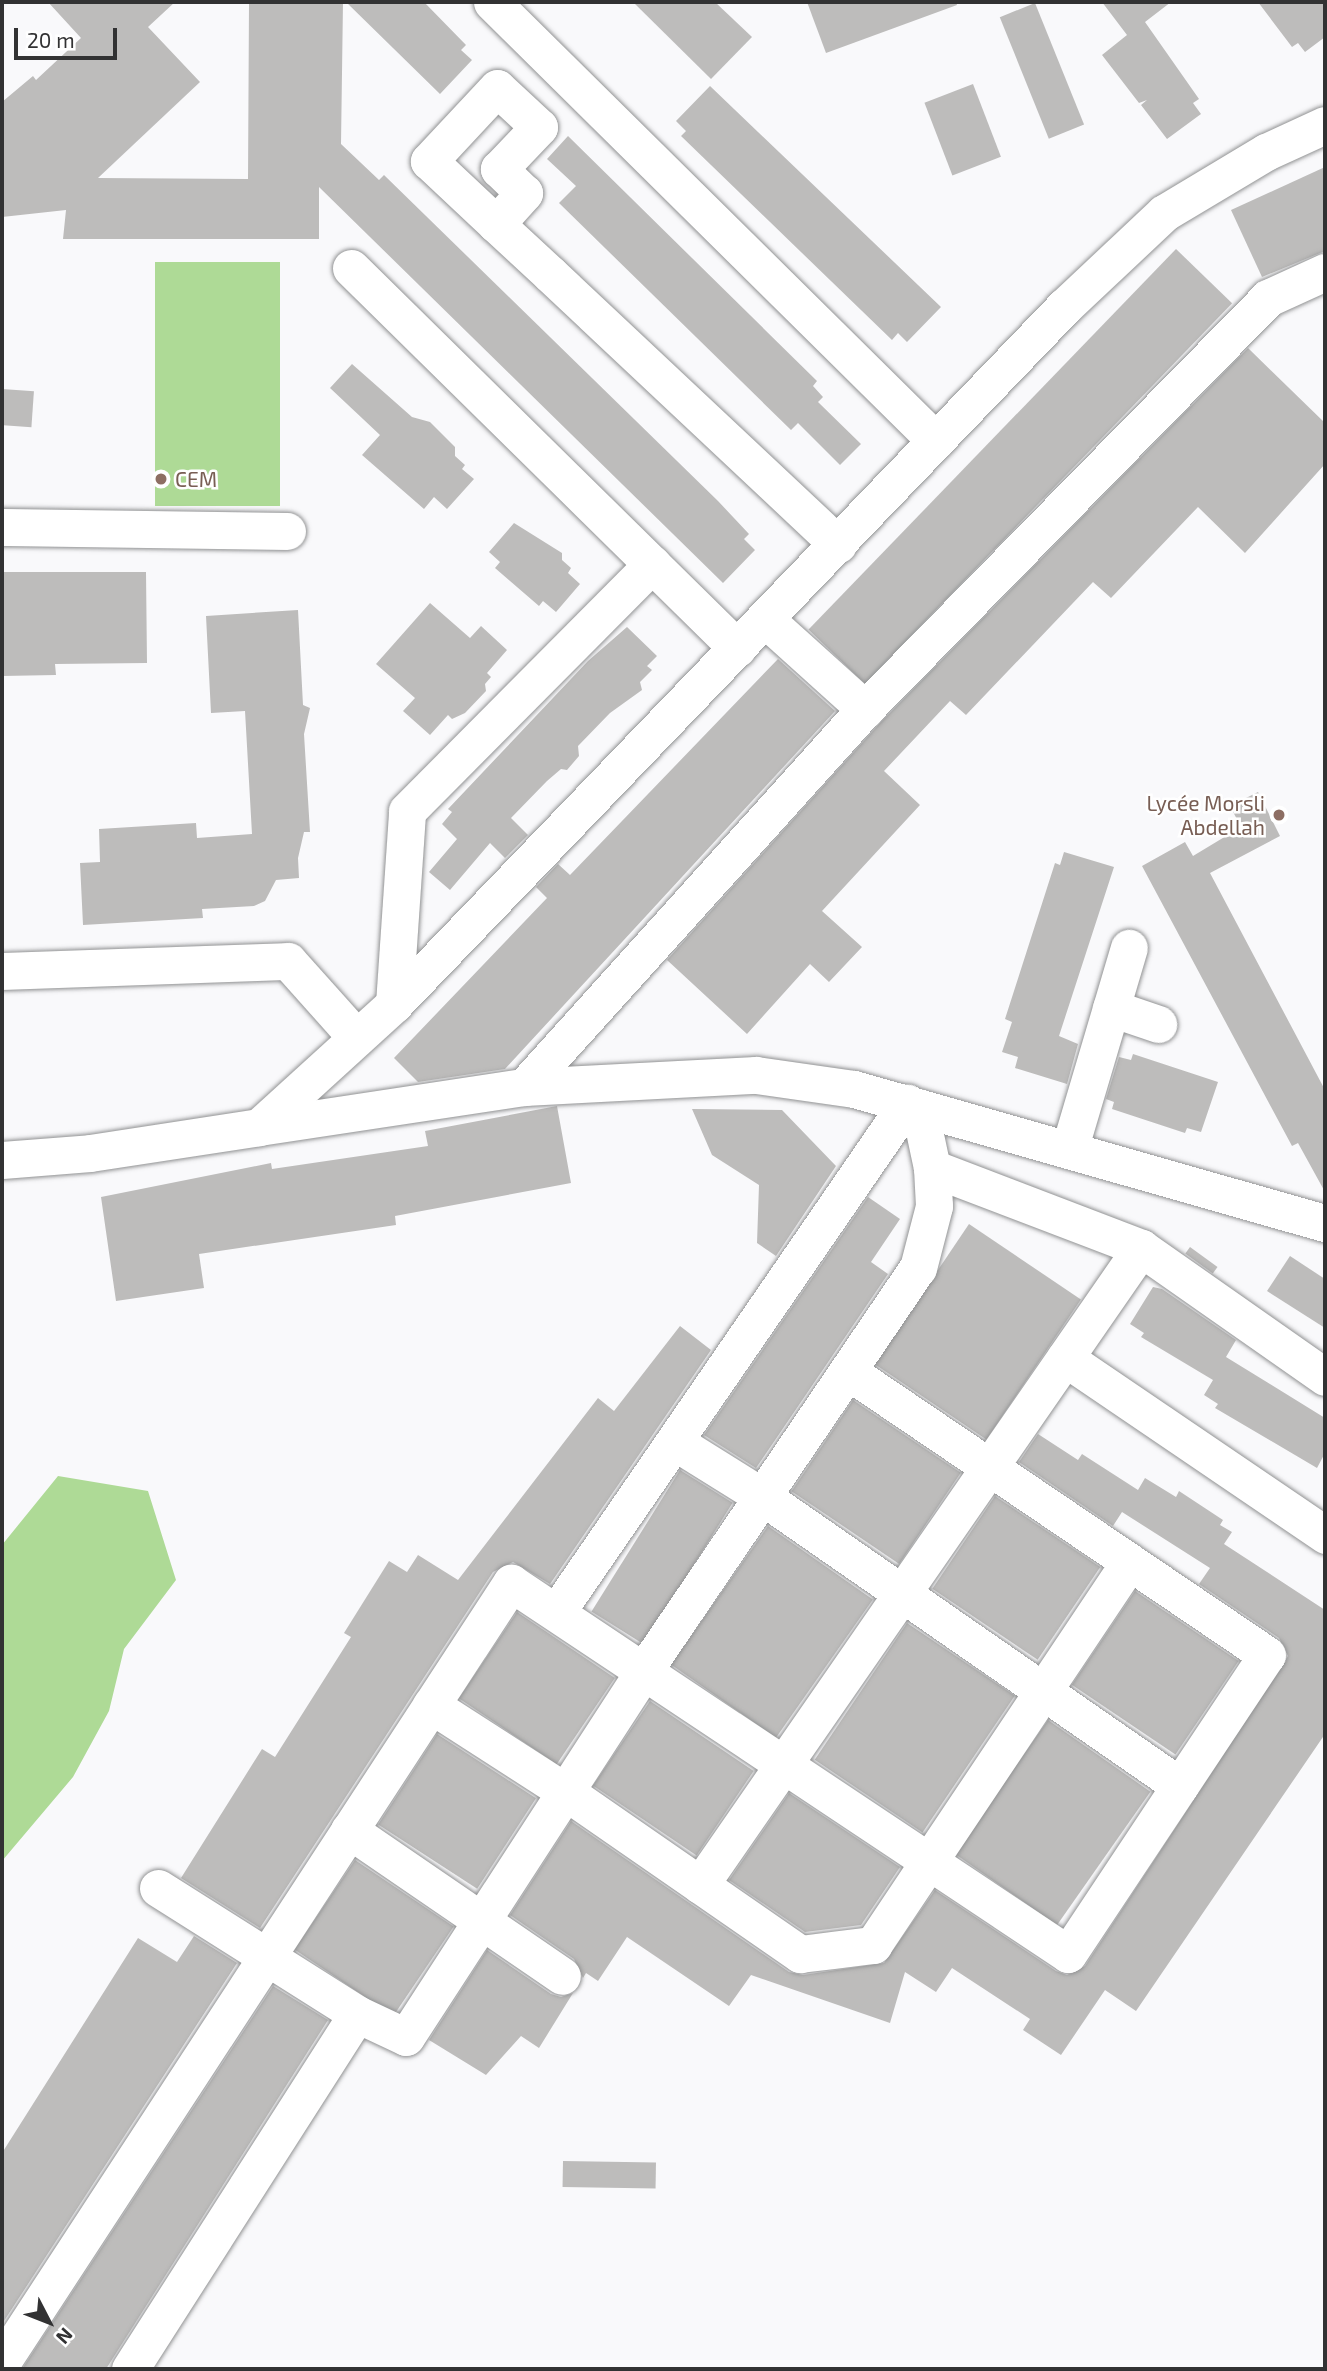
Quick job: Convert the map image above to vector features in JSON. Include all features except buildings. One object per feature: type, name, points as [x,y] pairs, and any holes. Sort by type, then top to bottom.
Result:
[{"type":"street","points":[[492,2],[936,441]]},
{"type":"street","points":[[259,1127],[355,1036],[394,1004],[1065,307],[1164,213],[1266,152],[1325,125]]},
{"type":"street","points":[[496,224],[838,544]]},
{"type":"street","points":[[351,268],[737,649]]},
{"type":"street","points":[[524,1087],[865,709],[1268,298],[1325,272]]},
{"type":"street","points":[[2,527],[287,531]]},
{"type":"street","points":[[394,1004],[407,811],[652,564]]},
{"type":"street","points":[[765,619],[865,709]]},
{"type":"street","points":[[1069,1150],[1129,948]]},
{"type":"street","points":[[2,971],[288,961],[355,1036]]},
{"type":"street","points":[[1111,1008],[1158,1024]]},
{"type":"street","points":[[2,1160],[90,1153],[524,1087],[756,1075],[854,1089],[1325,1223]]},
{"type":"street","points":[[158,1888],[357,2014],[406,2037],[645,1669],[918,1268],[934,1206],[932,1168],[913,1105]]},
{"type":"street","points":[[558,1611],[913,1105]]},
{"type":"street","points":[[932,1168],[1140,1248],[1325,1377]]},
{"type":"street","points":[[700,1885],[782,1762],[1140,1248]]},
{"type":"street","points":[[1065,1359],[1325,1535]]},
{"type":"street","points":[[2,2362],[511,1583],[558,1611],[1068,1954],[1267,1655],[849,1372]]},
{"type":"street","points":[[676,1442],[763,1497],[1180,1786]]},
{"type":"street","points":[[431,1705],[566,1792],[800,1954],[873,1945],[1129,1562]]},
{"type":"street","points":[[349,1830],[562,1976]]},
{"type":"street","points":[[130,2369],[357,2014]]},
{"type":"green space","points":[[155,262],[280,262],[280,506],[155,506]]},
{"type":"green space","points":[[58,1476],[148,1491],[176,1580],[124,1649],[109,1711],[73,1777],[2,1861],[2,1545]]},
{"type":"place","name":"CEM","points":[[161,479]]},
{"type":"place","name":"Lycée Morsli Abdellah","points":[[1279,815]]}]
